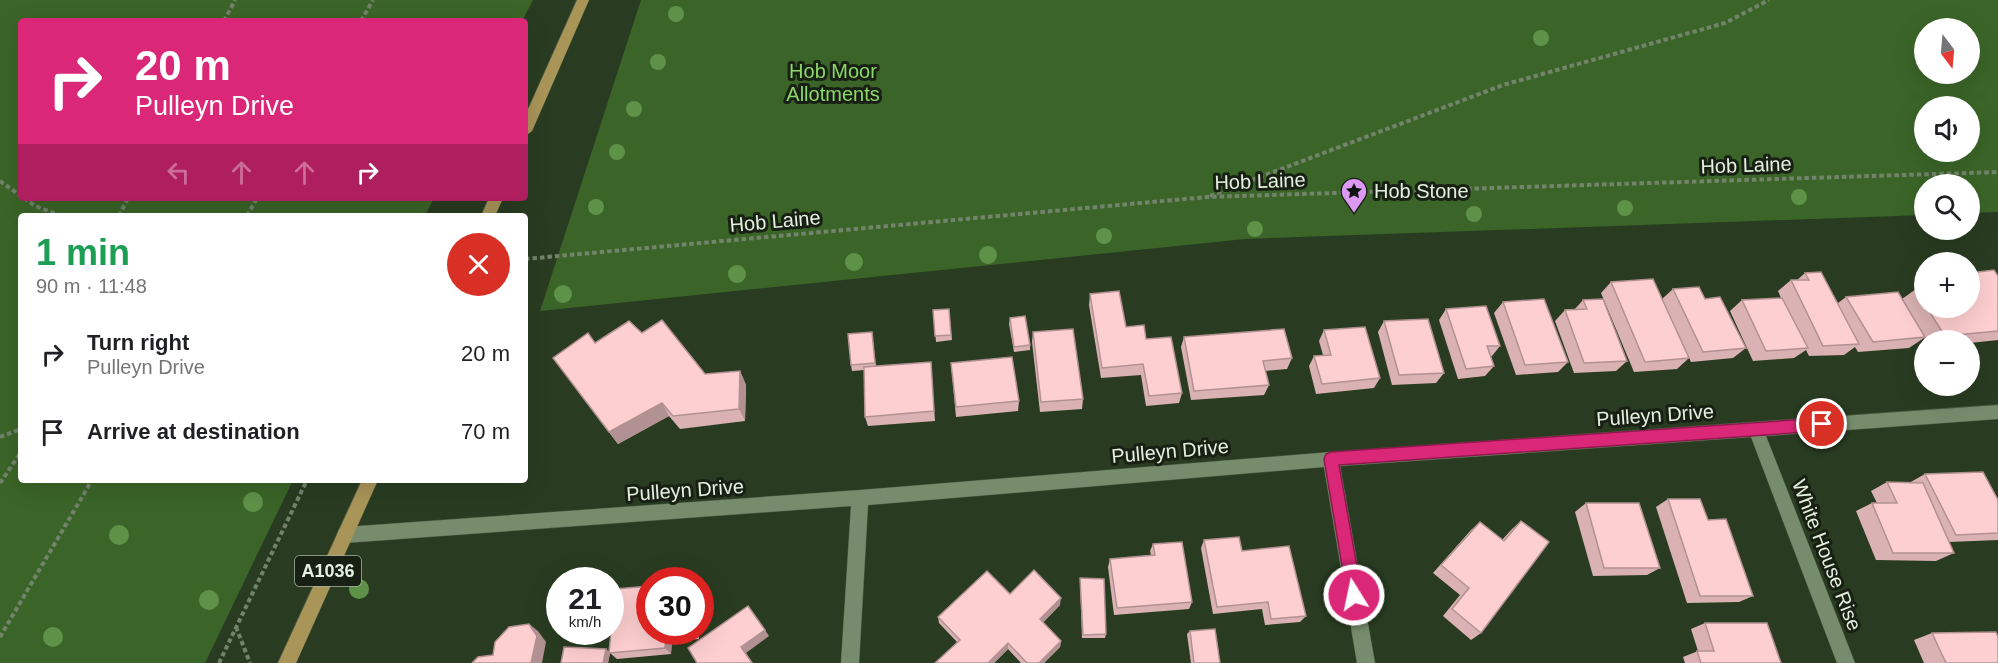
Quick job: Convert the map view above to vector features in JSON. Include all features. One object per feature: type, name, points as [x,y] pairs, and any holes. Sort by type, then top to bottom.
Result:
[{"type":"main road","points":[[528,125],[583,0]]},
{"type":"main road","name":"A1036","points":[[287,663],[369,483]]},
{"type":"street","name":"Pulleyn Drive","points":[[345,535],[860,498],[1331,459],[1998,412]]},
{"type":"street","name":"White House Rise","points":[[1756,429],[1846,663]]},
{"type":"street","points":[[1331,459],[1366,663]]},
{"type":"street","points":[[850,663],[860,498]]},
{"type":"path","points":[[226,18],[235,0]]},
{"type":"path","points":[[363,18],[373,0]]},
{"type":"path","points":[[1207,197],[1503,85],[1725,22],[1769,0]]},
{"type":"path","name":"Hob Laine","points":[[528,259],[1207,197],[1998,172]]},
{"type":"path","points":[[0,181],[18,194]]},
{"type":"path","points":[[28,201],[54,213]]},
{"type":"path","points":[[0,437],[18,430]]},
{"type":"path","points":[[0,483],[18,456]]},
{"type":"path","points":[[0,637],[90,483]]},
{"type":"path","points":[[219,663],[306,483]]},
{"type":"path","points":[[236,627],[250,663]]},
{"type":"green space","points":[[0,0],[533,0],[524,18],[18,18],[18,201],[432,201],[426,213],[18,213],[18,483],[292,483],[205,663],[0,663]]},
{"type":"green space","name":"Hob Moor Allotments","points":[[641,0],[1998,0],[1998,212],[1980,213],[1980,174],[1914,174],[1914,215],[1245,239],[540,311]]},
{"type":"building","points":[[1994,270],[1998,276],[1998,331],[1980,333],[1980,330],[1941,330],[1933,318],[1980,318],[1980,272]]},
{"type":"building","points":[[1821,272],[1859,344],[1823,346],[1791,280],[1809,280],[1805,273]]},
{"type":"building","points":[[1653,279],[1689,358],[1645,362],[1611,282]]},
{"type":"building","points":[[1699,287],[1705,299],[1720,297],[1746,348],[1703,352],[1673,289]]},
{"type":"building","points":[[1119,291],[1126,327],[1144,325],[1146,339],[1171,337],[1182,393],[1149,396],[1143,364],[1102,368],[1090,294]]},
{"type":"building","points":[[1898,292],[1921,330],[1914,330],[1914,338],[1873,342],[1846,297]]},
{"type":"building","points":[[1782,298],[1808,348],[1766,351],[1742,300]]},
{"type":"building","points":[[1544,299],[1568,362],[1525,365],[1503,302]]},
{"type":"building","points":[[1603,299],[1627,361],[1584,363],[1565,310],[1587,309],[1583,300]]},
{"type":"building","points":[[1486,306],[1500,346],[1487,346],[1494,366],[1466,369],[1446,309]]},
{"type":"building","points":[[949,309],[951,335],[935,336],[933,310]]},
{"type":"building","points":[[1025,316],[1030,345],[1014,347],[1010,318]]},
{"type":"building","points":[[1428,319],[1444,373],[1399,375],[1384,321]]},
{"type":"building","points":[[662,320],[705,374],[740,371],[739,409],[673,416],[662,403],[609,432],[553,358],[588,333],[595,343],[629,321],[642,333]]},
{"type":"building","points":[[1365,327],[1380,378],[1322,384],[1314,356],[1331,355],[1324,330]]},
{"type":"building","points":[[1073,329],[1083,399],[1041,402],[1033,332]]},
{"type":"building","points":[[1284,329],[1292,358],[1263,361],[1269,385],[1194,391],[1184,337]]},
{"type":"building","points":[[872,332],[875,363],[851,365],[848,334]]},
{"type":"building","points":[[1012,357],[1019,401],[956,407],[951,363]]},
{"type":"building","points":[[931,362],[934,411],[865,417],[864,367]]},
{"type":"building","points":[[1983,472],[1998,500],[1998,533],[1956,535],[1925,474]]},
{"type":"building","points":[[1887,482],[1923,483],[1954,553],[1893,553],[1872,503],[1897,503]]},
{"type":"building","points":[[1668,499],[1700,499],[1708,520],[1726,519],[1753,596],[1700,596]]},
{"type":"building","points":[[1586,503],[1639,503],[1660,568],[1604,568]]},
{"type":"building","points":[[1521,521],[1549,542],[1481,633],[1452,609],[1469,588],[1441,565],[1480,522],[1504,541]]},
{"type":"building","points":[[1239,537],[1242,551],[1289,546],[1306,616],[1271,619],[1268,602],[1217,607],[1204,540]]},
{"type":"building","points":[[1182,542],[1192,602],[1117,608],[1110,559],[1155,555],[1153,544]]},
{"type":"building","points":[[1034,570],[1061,598],[1040,619],[1061,641],[1039,663],[1027,663],[1008,643],[988,663],[935,663],[960,640],[938,617],[987,571],[1010,594]]},
{"type":"building","points":[[1080,578],[1104,579],[1106,634],[1083,635]]},
{"type":"building","points":[[636,587],[636,645],[665,645],[665,648],[609,653],[610,645],[624,645],[624,588]]},
{"type":"building","points":[[748,606],[765,630],[741,647],[752,663],[697,663],[688,648],[692,645],[714,645],[714,630]]},
{"type":"building","points":[[1705,623],[1767,623],[1781,663],[1701,663],[1697,651],[1714,651]]},
{"type":"building","points":[[529,624],[537,636],[531,663],[472,663],[478,657],[493,655],[495,642],[509,627]]},
{"type":"building","points":[[1215,629],[1220,663],[1194,663],[1190,631]]},
{"type":"building","points":[[1996,632],[1998,663],[1946,663],[1932,633]]},
{"type":"building","points":[[564,647],[606,649],[603,663],[561,663]]},
{"type":"place","name":"Hob Stone","points":[[1354,214]]},
{"type":"route","points":[[1354,595],[1331,459],[1822,424]]}]
